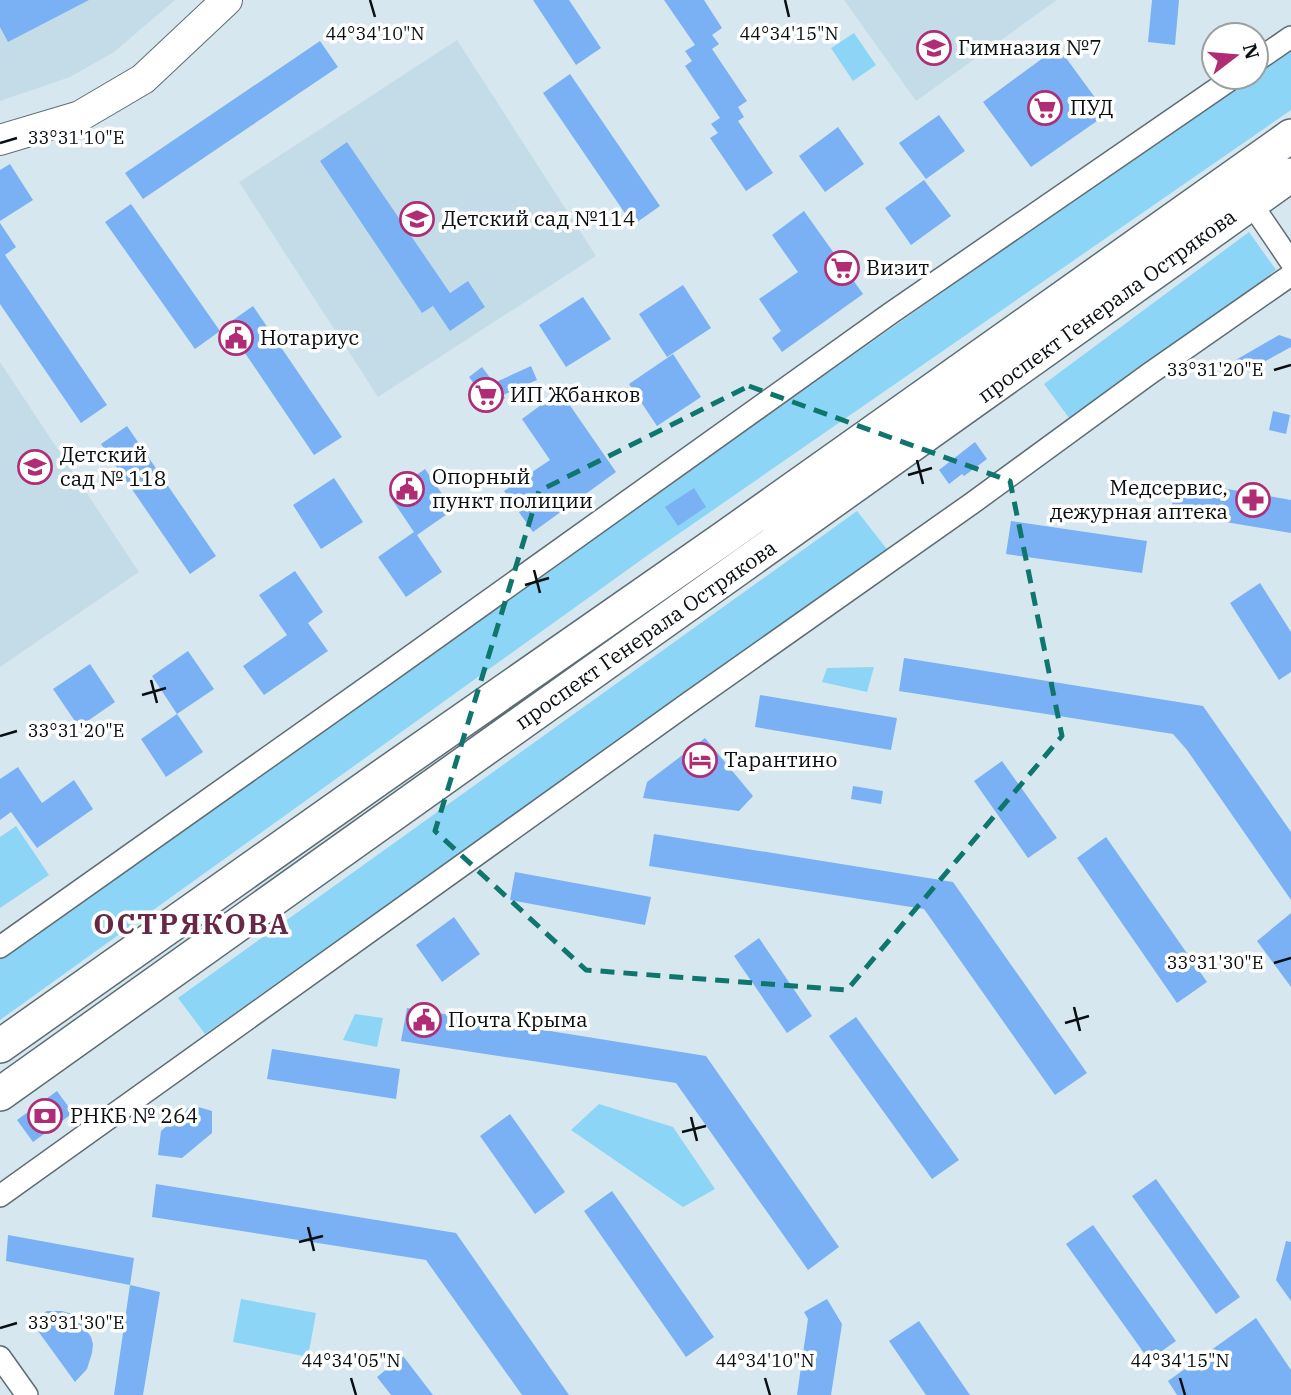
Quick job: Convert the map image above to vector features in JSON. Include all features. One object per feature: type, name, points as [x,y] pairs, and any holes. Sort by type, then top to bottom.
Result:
[{"type":"main road","points":[[0,139],[80,116],[143,79],[227,0]]},
{"type":"main road","name":"проспект Генерала Острякова","points":[[0,1046],[1291,136]]},
{"type":"main road","name":"проспект Генерала Острякова","points":[[0,1094],[1291,175]]},
{"type":"street","points":[[1270,51],[1291,37]]},
{"type":"street","points":[[0,947],[891,313],[1213,91]]},
{"type":"street","points":[[1251,203],[1291,262]]},
{"type":"street","points":[[0,1196],[1291,275]]},
{"type":"street","points":[[0,1357],[27,1395]]},
{"type":"highlighted area","points":[[749,386],[1010,481],[1062,736],[847,990],[586,970],[435,831],[539,491]]},
{"type":"shaded area","points":[[0,0],[175,0],[114,52],[70,77],[0,101]]},
{"type":"shaded area","name":"Гимназия №7","points":[[844,0],[1057,0],[916,101]]},
{"type":"shaded area","points":[[854,33],[876,65],[853,81],[831,48]]},
{"type":"shaded area","name":"Детский сад №114","points":[[457,40],[596,256],[378,397],[239,182]]},
{"type":"shaded area","points":[[1291,47],[1291,110],[648,555],[0,1020],[0,958],[1227,91],[1270,91],[1270,61]]},
{"type":"shaded area","points":[[1249,232],[1276,270],[1072,422],[1044,384]]},
{"type":"shaded area","name":"Детский сад № 118","points":[[0,362],[139,572],[0,667]]},
{"type":"shaded area","points":[[857,511],[890,553],[205,1034],[178,998]]},
{"type":"shaded area","points":[[874,667],[867,692],[822,682],[827,668]]},
{"type":"shaded area","points":[[16,826],[49,875],[0,908],[0,837]]},
{"type":"shaded area","points":[[355,1014],[383,1018],[377,1047],[343,1040]]},
{"type":"shaded area","points":[[599,1104],[673,1127],[715,1189],[683,1207],[571,1130]]},
{"type":"shaded area","points":[[241,1299],[316,1313],[308,1357],[233,1342]]},
{"type":"building","points":[[0,0],[89,0],[8,42],[0,27]]},
{"type":"building","points":[[533,0],[569,0],[601,48],[576,65]]},
{"type":"building","points":[[664,0],[704,0],[722,28],[712,35],[719,44],[712,49],[747,101],[738,107],[744,117],[738,121],[773,173],[746,191],[710,138],[718,133],[711,124],[720,118],[685,66],[692,61],[685,51],[695,45]]},
{"type":"building","points":[[1152,0],[1179,0],[1175,45],[1148,42]]},
{"type":"building","points":[[320,41],[338,67],[143,199],[125,173]]},
{"type":"building","name":"ПУД","points":[[1058,47],[1107,114],[1031,167],[983,102]]},
{"type":"building","points":[[570,74],[660,206],[633,225],[543,93]]},
{"type":"building","points":[[939,115],[965,151],[926,179],[899,143]]},
{"type":"building","points":[[838,127],[864,164],[825,192],[799,156]]},
{"type":"building","points":[[347,142],[450,293],[468,281],[485,307],[450,331],[433,306],[422,313],[320,161]]},
{"type":"building","points":[[10,164],[33,200],[0,221],[0,170]]},
{"type":"building","points":[[924,180],[951,216],[911,245],[885,208]]},
{"type":"building","points":[[131,204],[220,331],[195,349],[105,222]]},
{"type":"building","points":[[804,211],[863,294],[782,352],[772,338],[781,331],[759,299],[798,272],[772,235]]},
{"type":"building","points":[[0,223],[16,247],[5,255],[107,405],[81,423],[0,304]]},
{"type":"building","points":[[683,285],[711,328],[667,357],[639,314]]},
{"type":"building","points":[[583,297],[611,339],[566,367],[539,325]]},
{"type":"building","points":[[253,306],[342,437],[314,455],[226,325]]},
{"type":"building","points":[[1279,335],[1291,339],[1291,347],[1242,374],[1234,361]]},
{"type":"building","points":[[673,354],[701,397],[657,426],[629,384]]},
{"type":"building","points":[[531,366],[537,380],[503,395],[505,398],[492,408],[469,377],[482,367],[494,383]]},
{"type":"building","points":[[560,391],[616,472],[533,532],[504,491],[550,460],[522,419]]},
{"type":"building","points":[[1273,411],[1290,415],[1286,434],[1269,430]]},
{"type":"building","points":[[127,426],[216,556],[190,574],[101,444]]},
{"type":"building","points":[[975,442],[987,459],[949,484],[939,470]]},
{"type":"building","points":[[425,469],[453,510],[417,535],[442,572],[406,597],[378,557],[414,532],[389,495]]},
{"type":"building","points":[[334,478],[363,522],[321,549],[293,505]]},
{"type":"building","points":[[1176,480],[1291,500],[1291,533],[1171,513]]},
{"type":"building","points":[[694,488],[706,507],[678,526],[665,507]]},
{"type":"building","points":[[1011,521],[1147,541],[1142,573],[1006,554]]},
{"type":"building","points":[[295,571],[323,612],[308,623],[328,651],[264,695],[243,666],[287,635],[259,595]]},
{"type":"building","points":[[1260,583],[1291,632],[1291,672],[1279,680],[1230,603]]},
{"type":"building","points":[[188,651],[214,689],[177,714],[152,676]]},
{"type":"building","points":[[904,658],[1203,706],[1291,832],[1291,900],[1187,750],[1173,734],[899,691]]},
{"type":"building","points":[[90,664],[115,702],[79,727],[53,689]]},
{"type":"building","points":[[760,695],[897,718],[891,750],[755,727]]},
{"type":"building","points":[[177,714],[203,752],[166,777],[141,739]]},
{"type":"building","name":"Тарантино","points":[[705,738],[753,796],[739,811],[643,798],[647,782]]},
{"type":"building","points":[[1002,761],[1057,838],[1028,858],[974,781]]},
{"type":"building","points":[[18,767],[42,803],[74,780],[93,809],[37,848],[11,812],[0,820],[0,779]]},
{"type":"building","points":[[853,786],[883,791],[881,804],[851,799]]},
{"type":"building","points":[[654,834],[953,882],[1087,1073],[1055,1095],[924,909],[649,866]]},
{"type":"building","points":[[1106,837],[1207,982],[1177,1003],[1077,858]]},
{"type":"building","points":[[515,872],[651,897],[645,925],[510,900]]},
{"type":"building","points":[[1291,913],[1291,987],[1257,941]]},
{"type":"building","points":[[454,917],[480,954],[442,982],[416,945]]},
{"type":"building","points":[[759,938],[812,1016],[787,1033],[734,956]]},
{"type":"building","points":[[407,1008],[706,1056],[839,1247],[808,1270],[676,1083],[401,1041]]},
{"type":"building","points":[[856,1017],[959,1160],[932,1179],[829,1036]]},
{"type":"building","points":[[272,1049],[400,1069],[396,1099],[267,1079]]},
{"type":"building","name":"РНКБ № 264","points":[[57,1091],[73,1113],[33,1142],[17,1120]]},
{"type":"building","points":[[192,1105],[212,1111],[212,1133],[182,1158],[158,1155],[161,1131]]},
{"type":"building","points":[[510,1114],[565,1192],[535,1214],[480,1136]]},
{"type":"building","points":[[1156,1179],[1240,1297],[1216,1314],[1132,1196]]},
{"type":"building","points":[[156,1184],[456,1233],[569,1395],[522,1395],[426,1260],[152,1217]]},
{"type":"building","points":[[612,1191],[714,1337],[686,1357],[584,1211]]},
{"type":"building","points":[[1093,1225],[1176,1341],[1149,1360],[1066,1244]]},
{"type":"building","points":[[8,1235],[134,1258],[130,1285],[6,1261]]},
{"type":"building","points":[[1286,1241],[1291,1242],[1291,1301],[1276,1280]]},
{"type":"building","points":[[130,1285],[160,1292],[143,1395],[114,1395]]},
{"type":"building","points":[[827,1299],[842,1324],[831,1395],[797,1395],[808,1319],[804,1312]]},
{"type":"building","points":[[47,1311],[72,1314],[91,1337],[92,1353],[87,1369],[75,1382],[30,1320]]},
{"type":"building","points":[[1256,1318],[1291,1370],[1291,1395],[1177,1395],[1168,1381]]},
{"type":"building","points":[[919,1321],[970,1395],[926,1395],[889,1341]]},
{"type":"building","points":[[403,1356],[433,1395],[391,1395],[377,1377]]},
{"type":"place","name":"Гимназия №7","points":[[934,48]]},
{"type":"place","name":"ПУД","points":[[1045,108]]},
{"type":"place","name":"Детский сад №114","points":[[417,219]]},
{"type":"place","name":"Визит","points":[[842,268]]},
{"type":"place","name":"Нотариус","points":[[236,338]]},
{"type":"place","name":"ИП Жбанков","points":[[486,395]]},
{"type":"place","name":"Детский сад № 118","points":[[35,467]]},
{"type":"place","name":"Опорный пункт полиции","points":[[407,489]]},
{"type":"place","name":"Медсервис, дежурная аптека","points":[[1253,500]]},
{"type":"place","name":"Тарантино","points":[[700,760]]},
{"type":"place","name":"Почта Крыма","points":[[424,1020]]},
{"type":"place","name":"РНКБ № 264","points":[[45,1116]]},
{"type":"district","name":"ОСТРЯКОВА","points":[[192,924]]}]
